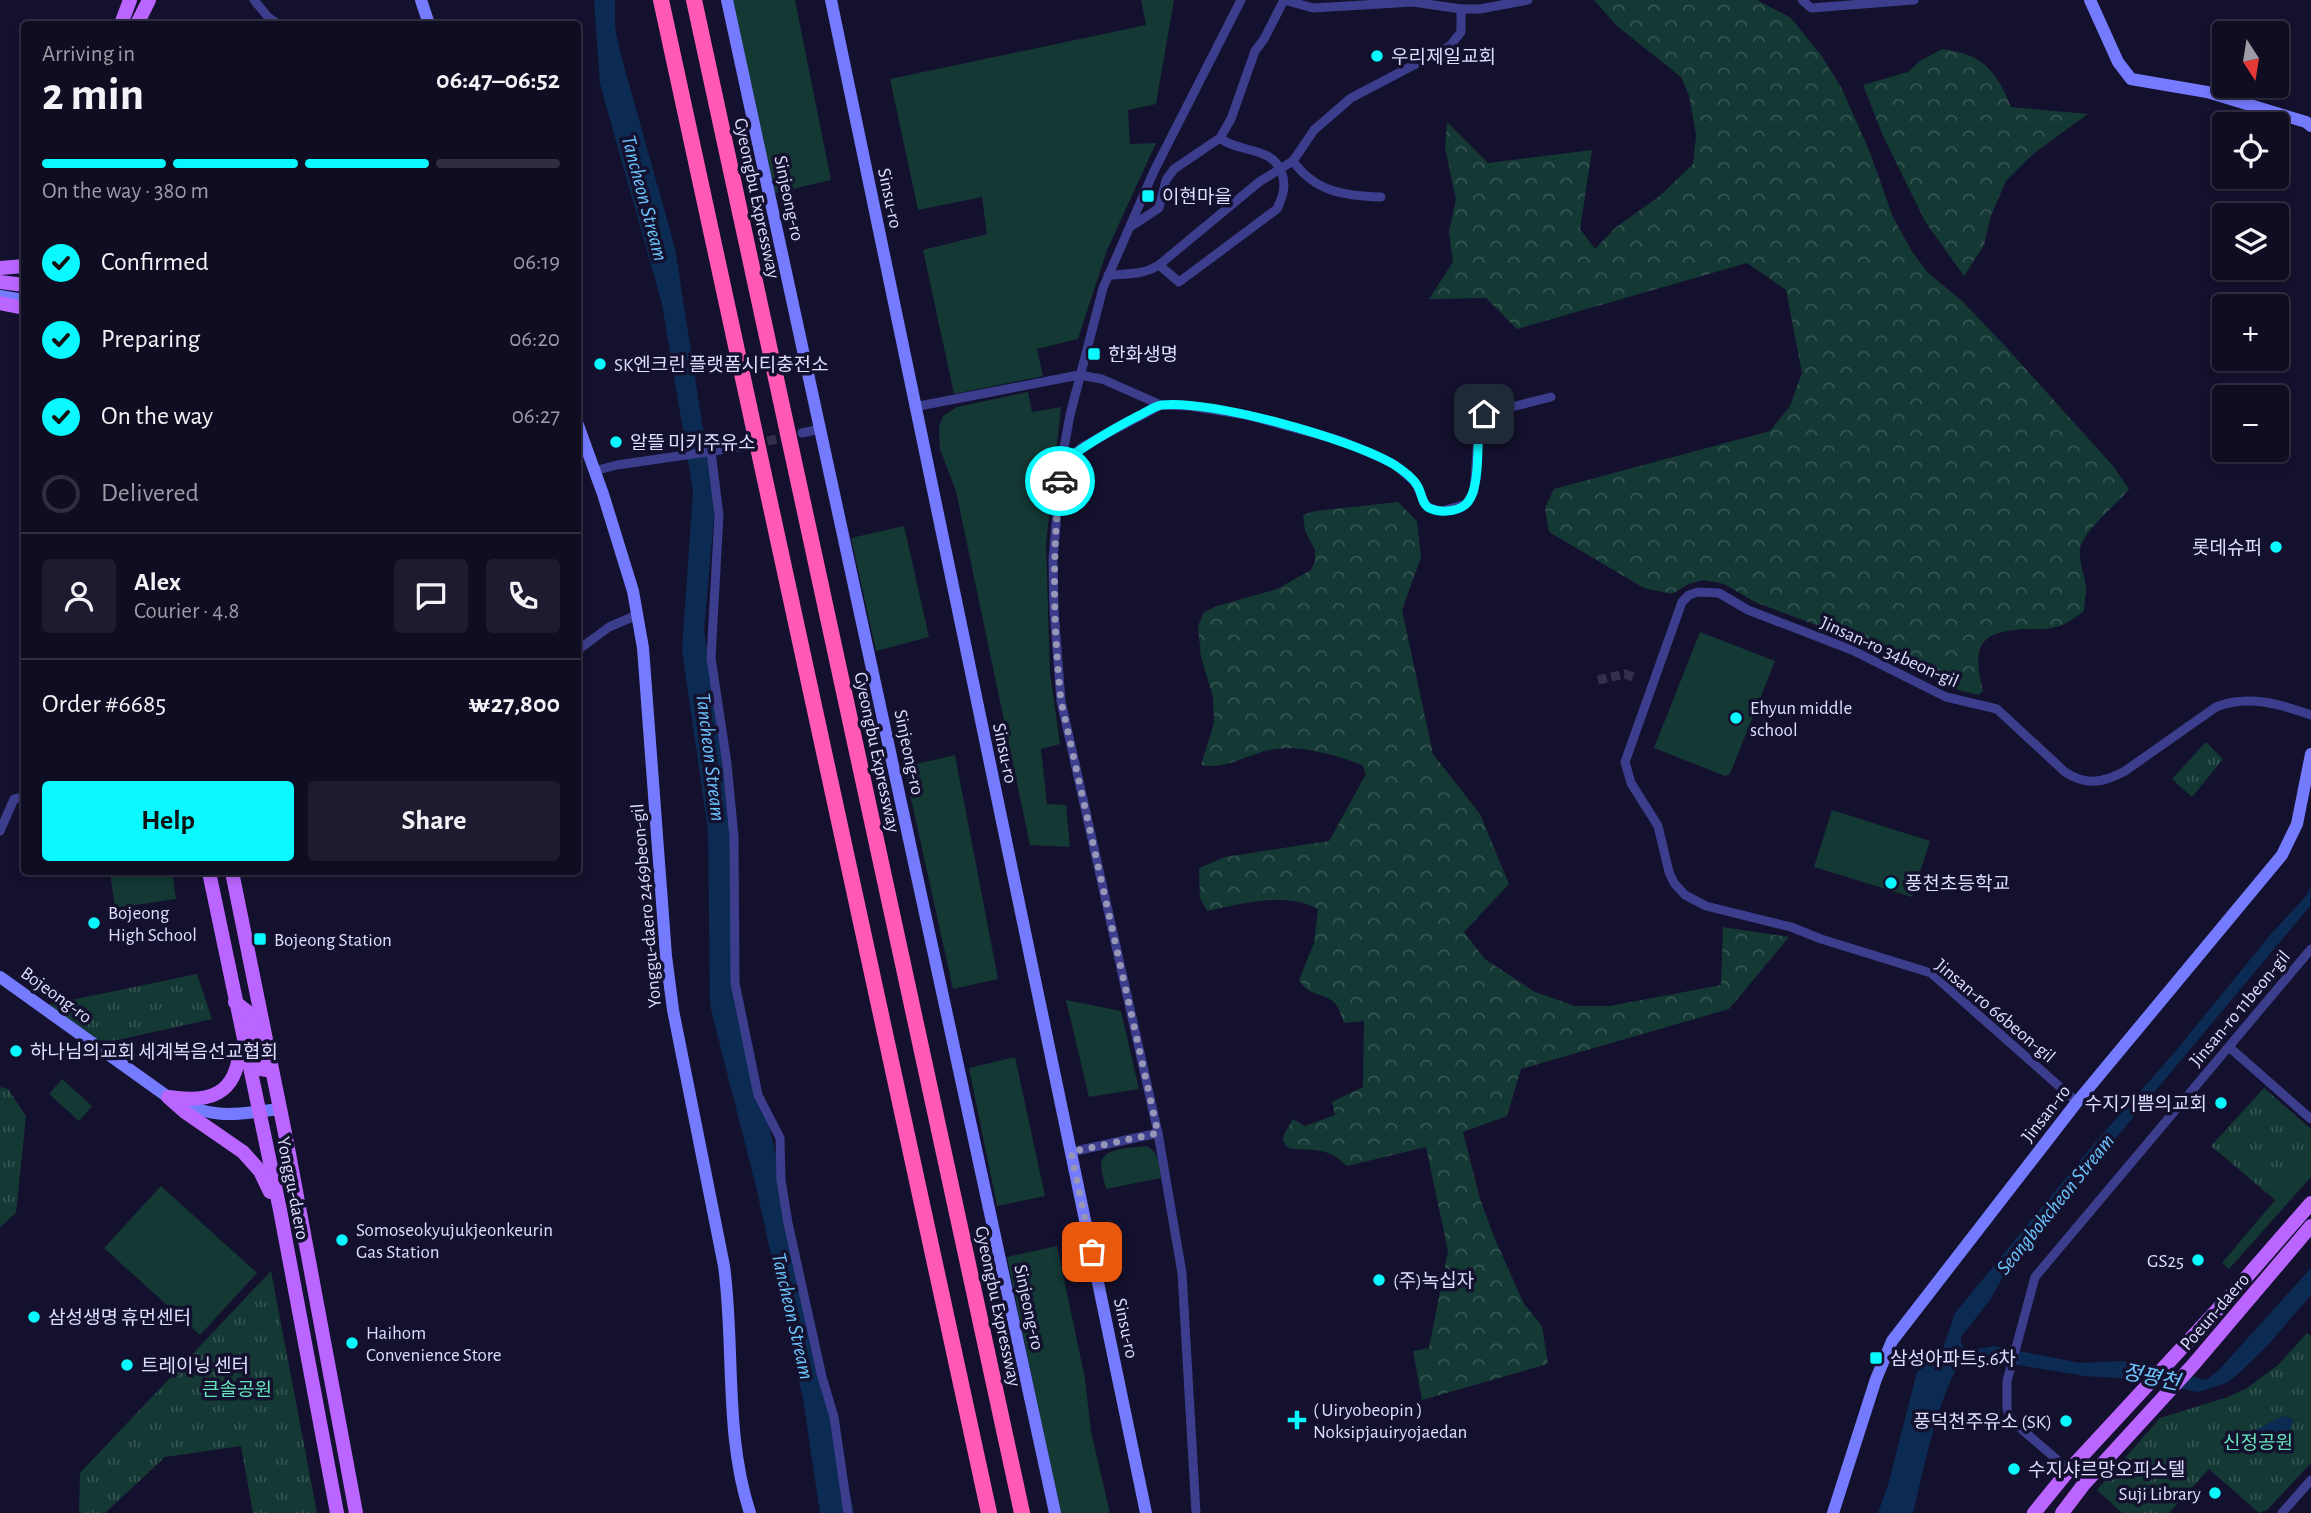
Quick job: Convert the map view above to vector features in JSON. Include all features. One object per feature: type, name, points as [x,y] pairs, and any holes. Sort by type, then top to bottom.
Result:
[{"type":"highway","points":[[661,0],[989,1513]]},
{"type":"highway","name":"Gyeongbu Expressway","points":[[694,0],[1022,1513]]},
{"type":"main road","points":[[122,21],[130,0]]},
{"type":"main road","points":[[138,21],[149,0]]},
{"type":"main road","points":[[0,268],[21,266]]},
{"type":"main road","points":[[0,282],[21,285]]},
{"type":"main road","points":[[0,303],[21,307]]},
{"type":"main road","name":"Yonggu-daero","points":[[210,875],[279,1210],[337,1513]]},
{"type":"main road","name":"Yonggu-daero","points":[[233,875],[356,1513]]},
{"type":"main road","points":[[235,1002],[248,1012],[261,1069],[267,1070],[271,1065]]},
{"type":"main road","points":[[168,1097],[200,1099],[228,1086],[239,1063],[241,1032]]},
{"type":"main road","points":[[168,1097],[249,1157],[260,1171],[279,1210]]},
{"type":"main road","name":"Poeun-daero","points":[[2069,1470],[2311,1203]]},
{"type":"main road","name":"Poeun-daero","points":[[2062,1513],[2084,1484],[2193,1365],[2311,1226]]},
{"type":"main road","points":[[2034,1513],[2069,1470]]},
{"type":"street","points":[[254,0],[273,21]]},
{"type":"street","points":[[421,0],[428,21]]},
{"type":"street","name":"Sinjeong-ro","points":[[727,0],[1055,1513]]},
{"type":"street","name":"Sinsu-ro","points":[[831,0],[1146,1513]]},
{"type":"street","points":[[1196,1513],[1182,1273],[1158,1133],[1061,701],[1056,654],[1054,560],[1061,464],[1079,375],[1108,275],[1154,171],[1241,0]]},
{"type":"street","points":[[1128,228],[1159,208],[1166,180],[1174,169],[1220,138],[1231,119],[1255,51],[1264,40],[1284,0],[1313,8],[1413,2],[1461,9],[1499,7],[1528,0]]},
{"type":"street","points":[[1802,0],[1811,8],[1914,0]]},
{"type":"street","points":[[2090,0],[2118,62],[2131,79],[2207,92],[2306,122],[2311,126]]},
{"type":"street","points":[[1108,275],[1133,275],[1159,265],[1259,182],[1293,161],[1314,130],[1351,98],[1450,46],[1461,32],[1461,9]]},
{"type":"street","points":[[1159,265],[1179,282],[1277,209],[1285,187],[1280,168],[1273,159],[1226,143],[1220,138]]},
{"type":"street","points":[[1293,161],[1307,177],[1332,190],[1348,196],[1381,197]]},
{"type":"street","points":[[0,296],[21,300]]},
{"type":"street","points":[[914,407],[1079,375],[1102,379],[1161,405],[1189,406],[1246,415],[1342,441],[1394,464],[1415,482],[1425,504],[1442,511],[1466,504],[1474,492],[1479,423],[1484,414],[1552,397]]},
{"type":"street","points":[[1061,464],[1082,447],[1161,405]]},
{"type":"street","points":[[802,433],[820,429]]},
{"type":"street","name":"Yonggu-daero 2469beon-gil","points":[[581,434],[633,591],[643,648],[666,956],[673,1010],[724,1266],[735,1436],[743,1489],[750,1513]]},
{"type":"street","points":[[594,471],[617,465],[741,447]]},
{"type":"street","points":[[708,453],[719,515],[711,658],[727,764],[734,837],[735,983],[758,1095],[781,1142],[781,1180],[788,1223],[820,1370],[834,1417],[849,1513]]},
{"type":"street","name":"Jinsan-ro 34beon-gil","points":[[1675,618],[1682,602],[1689,595],[1709,591],[1719,593],[1748,610],[1852,650],[1946,697],[1997,709],[2065,772],[2076,780],[2089,783],[2114,777],[2125,771],[2228,702],[2255,701],[2311,715]]},
{"type":"street","points":[[581,648],[609,627],[637,615]]},
{"type":"street","name":"Jinsan-ro 66beon-gil","points":[[1675,618],[1626,753],[1626,773],[1658,826],[1674,883],[1694,901],[1791,927],[1931,973],[2077,1102]]},
{"type":"street","name":"Jinsan-ro","points":[[1833,1513],[1876,1379],[1892,1341],[2077,1102],[2282,855],[2295,833],[2311,754]]},
{"type":"street","points":[[0,831],[13,799],[21,798]]},
{"type":"street","name":"Jinsan-ro 11beon-gil","points":[[2069,1470],[2010,1417],[2006,1400],[2009,1374],[2035,1277],[2311,949]]},
{"type":"street","name":"Bojeong-ro","points":[[0,977],[168,1097],[191,1108],[214,1114],[280,1109]]},
{"type":"street","points":[[2229,1047],[2311,1119]]},
{"type":"street","points":[[1071,1152],[1158,1133]]},
{"type":"street","points":[[2282,1513],[2311,1480]]},
{"type":"green space","points":[[731,0],[795,0],[831,180],[775,193]]},
{"type":"green space","points":[[1141,0],[1174,0],[1156,104],[1128,110],[1130,144],[1156,143],[1107,250],[1078,339],[1037,349],[1043,376],[954,394],[923,250],[987,234],[982,197],[918,210],[890,79],[1146,25]]},
{"type":"green space","points":[[1594,0],[1757,0],[1791,18],[1821,55],[1841,87],[1869,150],[1893,217],[1911,250],[1928,273],[1962,301],[2006,347],[2113,466],[2129,489],[2093,527],[2082,543],[2080,555],[2086,588],[2084,611],[2053,628],[2012,630],[1990,637],[1979,651],[1983,691],[1978,695],[1955,689],[1859,641],[1755,602],[1724,584],[1703,580],[1689,584],[1672,594],[1644,588],[1549,532],[1545,508],[1554,489],[1770,431],[1790,406],[1802,373],[1786,290],[1747,263],[1517,329],[1486,298],[1429,299],[1453,262],[1449,232],[1456,199],[1445,148],[1447,122],[1488,163],[1592,150],[1580,229],[1595,249],[1615,228],[1661,195],[1693,164],[1696,135],[1689,95],[1681,77],[1617,26]]},
{"type":"green space","points":[[1942,49],[1968,55],[1986,66],[2000,83],[2011,107],[2088,114],[2033,154],[2006,181],[1991,215],[1984,245],[1964,276],[1926,223],[1883,136],[1863,85],[1908,72],[1920,61]]},
{"type":"green space","points":[[1028,392],[1032,412],[1061,407],[1046,544],[1050,672],[1060,744],[1041,749],[1047,804],[1066,805],[1070,847],[1030,845],[956,491],[940,449],[939,427],[943,416],[957,407]]},
{"type":"green space","points":[[1398,502],[1417,521],[1421,557],[1402,610],[1433,754],[1480,814],[1509,884],[1464,932],[1485,959],[1535,992],[1575,1006],[1610,1006],[1721,985],[1723,927],[1789,937],[1729,1009],[1521,1069],[1507,1116],[1463,1132],[1480,1199],[1494,1237],[1524,1304],[1542,1326],[1548,1364],[1422,1400],[1413,1351],[1429,1348],[1448,1251],[1426,1147],[1347,1166],[1325,1152],[1288,1148],[1283,1141],[1284,1134],[1293,1119],[1305,1126],[1335,1115],[1332,1102],[1363,1087],[1364,1021],[1344,1023],[1333,1001],[1308,990],[1299,980],[1314,943],[1318,909],[1292,901],[1277,900],[1207,911],[1200,898],[1199,868],[1225,857],[1329,841],[1366,774],[1362,765],[1351,761],[1293,748],[1261,752],[1219,765],[1201,765],[1214,723],[1213,697],[1201,657],[1198,626],[1204,612],[1277,589],[1311,570],[1315,561],[1315,550],[1305,531],[1303,515],[1315,511]]},
{"type":"green space","points":[[904,526],[929,637],[876,651],[851,538]]},
{"type":"green space","points":[[1700,632],[1775,661],[1730,774],[1725,776],[1654,748]]},
{"type":"green space","points":[[2206,742],[2223,759],[2192,797],[2172,779]]},
{"type":"green space","points":[[955,755],[998,979],[953,989],[904,767]]},
{"type":"green space","points":[[1832,810],[1930,841],[1912,897],[1814,867]]},
{"type":"green space","points":[[110,875],[172,875],[176,899],[115,908]]},
{"type":"green space","points":[[197,974],[212,1019],[95,1045],[42,1006]]},
{"type":"green space","points":[[1066,1000],[1121,1011],[1139,1089],[1089,1097]]},
{"type":"green space","points":[[1015,1057],[1045,1196],[997,1206],[969,1068]]},
{"type":"green space","points":[[62,1079],[92,1106],[79,1121],[49,1094]]},
{"type":"green space","points":[[0,1087],[8,1089],[26,1116],[16,1213],[0,1227]]},
{"type":"green space","points":[[2264,1088],[2311,1129],[2311,1147],[2268,1194],[2211,1146]]},
{"type":"green space","points":[[1146,1146],[1156,1155],[1161,1178],[1106,1189],[1101,1167],[1105,1156],[1115,1150]]},
{"type":"green space","points":[[2311,1147],[2311,1177],[2229,1269],[2222,1263],[2275,1200],[2268,1194]]},
{"type":"green space","points":[[161,1186],[257,1273],[200,1335],[104,1248]]},
{"type":"green space","points":[[1057,1246],[1085,1379],[1091,1432],[1110,1513],[1060,1513],[1007,1257]]},
{"type":"green space","name":"큰솔공원","points":[[271,1271],[317,1513],[253,1513],[241,1446],[165,1457],[105,1513],[79,1513],[80,1473]]},
{"type":"green space","name":"신정공원","points":[[2307,1333],[2311,1336],[2311,1463],[2267,1510],[2259,1513],[2209,1469],[2169,1513],[2122,1513],[2097,1490],[2160,1418],[2228,1397],[2247,1388],[2278,1365]]},
{"type":"water","name":"Tancheon Stream","points":[[594,0],[615,0],[615,27],[620,52],[675,248],[703,429],[717,483],[704,631],[729,776],[741,1031],[769,1126],[825,1369],[854,1513],[820,1513],[803,1399],[756,1187],[710,1005],[708,830],[682,650],[693,491],[662,304],[600,84]]},
{"type":"water","points":[[2311,885],[2310,906],[2009,1266],[1990,1300],[1961,1337],[1961,1344],[1967,1351],[1994,1346],[2080,1363],[2119,1361],[2148,1364],[2206,1380],[2218,1371],[2311,1268],[2311,1295],[2268,1345],[2237,1375],[2226,1383],[2198,1392],[2133,1379],[2085,1376],[1987,1360],[1963,1359],[1954,1373],[1939,1411],[1913,1513],[1878,1513],[1888,1485],[1917,1372],[1942,1352],[1955,1313],[2093,1145],[2307,895]]},
{"type":"water","points":[[2285,1416],[2293,1419],[2290,1429],[2258,1452],[2250,1452],[2239,1441],[2245,1434]]},
{"type":"tunnel","points":[[741,447],[790,436]]},
{"type":"tunnel","points":[[1598,680],[1625,674],[1633,677]]},
{"type":"way so far","points":[[1060,481],[1054,560],[1054,610],[1061,701],[1158,1133],[1071,1152],[1092,1252]]},
{"type":"place","name":"우리제일교회","points":[[1377,56]]},
{"type":"place","name":"이현마을","points":[[1148,196]]},
{"type":"place","name":"한화생명","points":[[1094,354]]},
{"type":"place","name":"SK엔크린 플랫폼시티충전소","points":[[600,364]]},
{"type":"place","name":"알뜰 미키주유소","points":[[616,442]]},
{"type":"place","name":"롯데슈퍼","points":[[2276,547]]},
{"type":"place","name":"Ehyun middle school","points":[[1736,718]]},
{"type":"place","name":"풍천초등학교","points":[[1891,883]]},
{"type":"place","name":"Bojeong High School","points":[[94,923]]},
{"type":"place","name":"Bojeong Station","points":[[260,939]]},
{"type":"place","name":"하나님의교회 세계복음선교협회","points":[[16,1051]]},
{"type":"place","name":"수지기쁨의교회","points":[[2221,1103]]},
{"type":"place","name":"Somoseokyujukjeonkeurin Gas Station","points":[[342,1240]]},
{"type":"place","name":"GS25","points":[[2198,1260]]},
{"type":"place","name":"(주)녹십자","points":[[1379,1280]]},
{"type":"place","name":"삼성생명 휴먼센터","points":[[34,1317]]},
{"type":"place","name":"Haihom Convenience Store","points":[[352,1343]]},
{"type":"place","name":"삼성아파트5.6차","points":[[1876,1358]]},
{"type":"place","name":"트레이닝 센터","points":[[127,1365]]},
{"type":"place","name":"( Uiryobeopin ) Noksipjauiryojaedan","points":[[1297,1420]]},
{"type":"place","name":"풍덕천주유소 (SK)","points":[[2066,1421]]},
{"type":"place","name":"수지샤르망오피스텔","points":[[2014,1469]]},
{"type":"place","name":"Suji Library","points":[[2215,1493]]},
{"type":"route","points":[[1060,481],[1061,464],[1082,447],[1161,405],[1189,406],[1246,415],[1342,441],[1394,464],[1415,482],[1422,499],[1430,508],[1452,510],[1466,504],[1474,492],[1479,423],[1484,414]]},
{"type":"water label","name":"Seongbokcheon Stream","points":[[2055,1204]]},
{"type":"water label","name":"정평천","points":[[2151,1377]]}]
